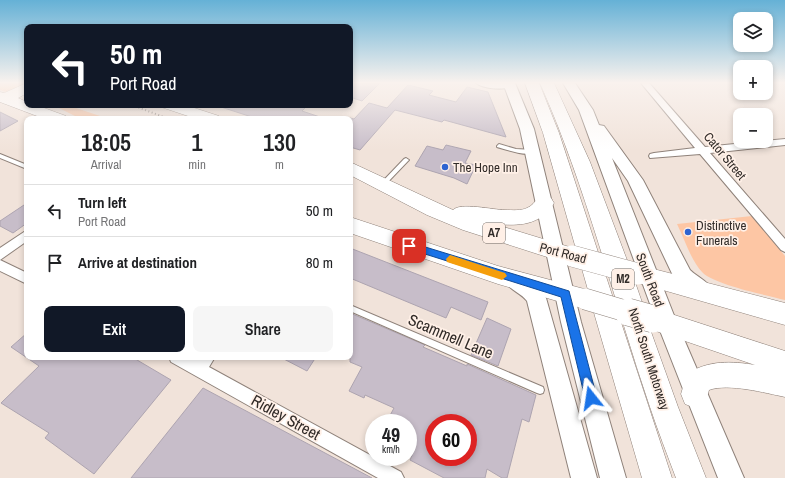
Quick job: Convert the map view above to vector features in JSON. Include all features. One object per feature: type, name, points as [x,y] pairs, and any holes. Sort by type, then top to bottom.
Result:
[{"type":"highway","name":"North South Motorway","points":[[540,105],[551,133],[657,478]]},
{"type":"highway","name":"North South Motorway","points":[[558,105],[582,162],[614,250],[664,407],[691,478]]},
{"type":"highway","points":[[28,108],[51,116]]},
{"type":"highway","points":[[175,113],[194,116]]},
{"type":"highway","name":"Port Road","points":[[353,169],[434,210],[482,229],[564,254],[785,314]]},
{"type":"highway","points":[[434,210],[521,218],[537,213],[542,208],[544,203]]},
{"type":"highway","points":[[353,226],[498,274],[660,321],[785,363]]},
{"type":"highway","points":[[695,394],[697,383],[707,376],[738,377],[785,384]]},
{"type":"main road","points":[[518,105],[524,118],[534,152],[544,203],[564,254],[575,297],[581,363],[613,478]]},
{"type":"main road","name":"South Road","points":[[583,105],[586,110],[660,321],[695,394],[730,478]]},
{"type":"main road","points":[[586,110],[635,180],[684,278],[692,285],[712,294]]},
{"type":"main road","points":[[498,274],[524,285],[533,292],[536,298],[584,478]]},
{"type":"street","name":"Cator Street","points":[[664,105],[785,247]]},
{"type":"street","points":[[654,156],[785,142]]},
{"type":"street","points":[[0,255],[24,237]]},
{"type":"street","points":[[0,265],[24,277]]},
{"type":"street","name":"Ridley Street","points":[[190,360],[204,363],[395,478]]},
{"type":"lane","points":[[499,146],[516,151],[534,152]]},
{"type":"lane","points":[[0,156],[24,167]]},
{"type":"lane","points":[[383,184],[406,160]]},
{"type":"lane","name":"Scammell Lane","points":[[353,309],[540,390]]},
{"type":"path","points":[[148,108],[175,113]]},
{"type":"shaded area","points":[[59,108],[76,108],[100,116],[75,116]]},
{"type":"shaded area","points":[[752,216],[785,256],[785,300],[719,282],[703,273],[692,256],[677,224]]},
{"type":"building","points":[[367,105],[377,105],[387,108],[389,105],[493,105],[506,137],[444,120],[442,122],[395,110],[360,150],[353,148],[353,119]]},
{"type":"building","points":[[224,108],[305,108],[302,111],[317,116],[249,116]]},
{"type":"building","points":[[0,112],[18,121],[0,131]]},
{"type":"building","points":[[446,145],[471,151],[465,163],[476,165],[467,184],[454,178],[415,166],[427,146],[443,150]]},
{"type":"building","points":[[24,205],[24,225],[13,233],[0,226],[0,221]]},
{"type":"building","points":[[353,249],[488,302],[481,320],[451,307],[446,318],[353,279]]},
{"type":"building","points":[[353,314],[425,345],[423,347],[467,366],[467,364],[536,395],[529,422],[522,419],[507,478],[502,478],[487,469],[485,478],[444,478],[417,464],[417,414],[391,414],[394,408],[365,395],[364,398],[349,391],[362,367],[350,362],[350,360],[353,360]]},
{"type":"building","points":[[487,318],[511,329],[498,366],[471,355]]},
{"type":"building","points":[[24,336],[24,356],[11,347]]},
{"type":"building","points":[[30,360],[137,360],[171,380],[94,474],[45,438],[49,433],[1,403],[39,366]]},
{"type":"building","points":[[286,360],[314,360],[307,371]]},
{"type":"building","points":[[203,388],[372,478],[131,478]]},
{"type":"slow traffic","points":[[450,259],[502,276]]},
{"type":"place","name":"The Hope Inn","points":[[445,167]]},
{"type":"place","name":"Distinctive Funerals","points":[[688,232]]},
{"type":"route","points":[[409,246],[566,294],[571,322],[591,398]]}]
